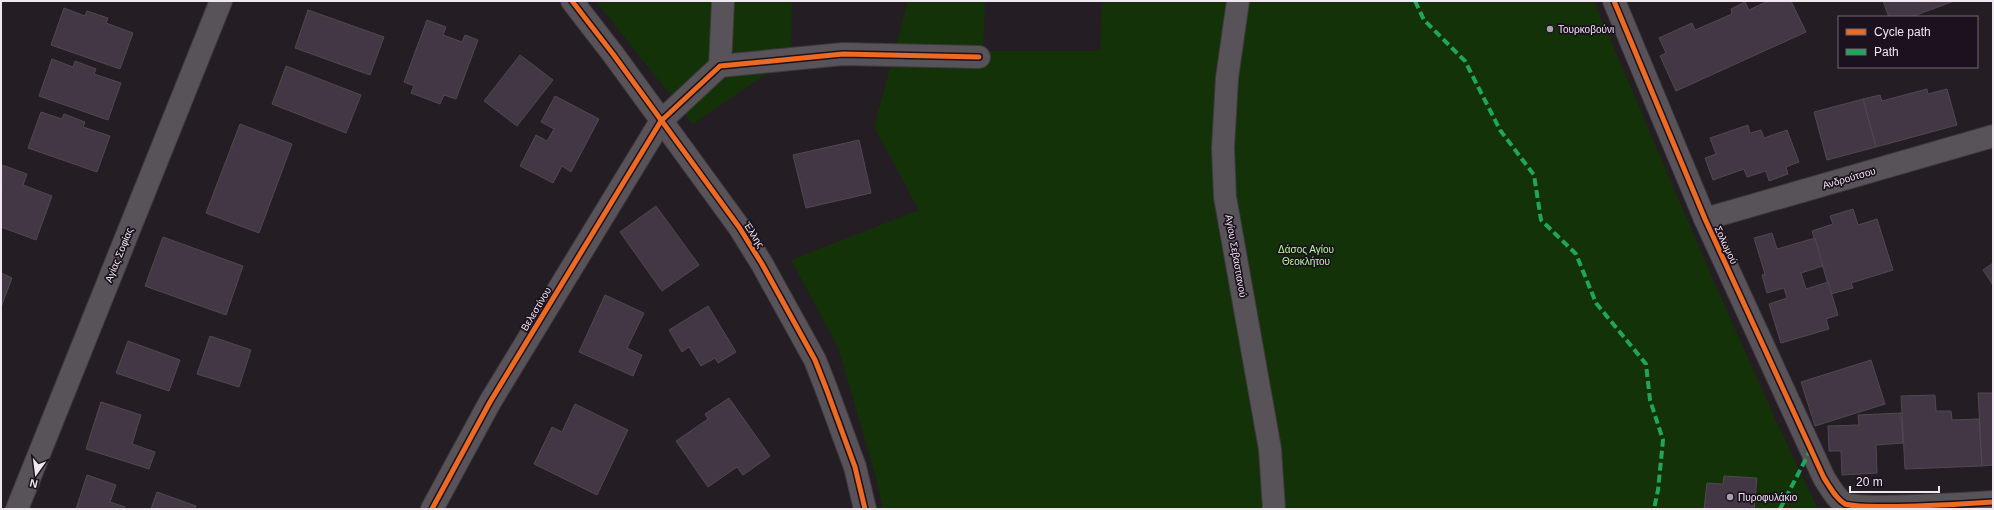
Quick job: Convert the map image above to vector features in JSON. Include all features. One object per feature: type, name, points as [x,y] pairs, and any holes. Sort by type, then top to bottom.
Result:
[{"type":"street","name":"Αγίας Σοφίας","points":[[17,509],[221,1]]},
{"type":"street","name":"Έλλης","points":[[572,1],[613,54],[739,227],[762,264],[815,360],[855,466],[865,509]]},
{"type":"street","points":[[723,1],[720,66],[843,54],[979,57]]},
{"type":"street","name":"Αγίου Σεβαστιανού","points":[[1238,1],[1227,78],[1223,148],[1225,197],[1270,449],[1274,509]]},
{"type":"street","name":"Σολωμού","points":[[1614,1],[1705,220],[1824,478],[1843,503],[1859,508],[1993,502]]},
{"type":"street","name":"Βελεστίνου","points":[[432,509],[490,402],[661,121],[720,66]]},
{"type":"street","name":"Ανδρούτσου","points":[[1705,220],[1993,136]]},
{"type":"green space","points":[[596,1],[792,1],[791,57],[693,124]]},
{"type":"green space","name":"Δάσος Αγίου Θεοκλήτου","points":[[908,1],[985,1],[983,51],[1100,51],[1102,1],[1594,1],[1731,320],[1818,509],[883,509],[875,474],[838,347],[791,260],[919,210],[874,127]]},
{"type":"building","points":[[1768,1],[1791,1],[1806,32],[1676,91],[1660,56],[1666,53],[1659,38],[1692,23],[1695,30],[1732,14],[1731,9],[1745,2],[1749,10]]},
{"type":"building","points":[[1883,1],[1954,1],[1914,16],[1889,16]]},
{"type":"building","points":[[64,8],[85,16],[87,11],[108,18],[106,23],[133,33],[120,69],[51,45]]},
{"type":"building","points":[[308,10],[384,37],[370,75],[295,48]]},
{"type":"building","points":[[427,20],[446,27],[443,35],[462,42],[465,35],[478,40],[456,99],[444,95],[440,104],[411,93],[414,86],[404,82]]},
{"type":"building","points":[[520,55],[553,80],[517,126],[484,101]]},
{"type":"building","points":[[52,59],[73,67],[75,61],[96,69],[94,74],[121,83],[108,120],[39,96]]},
{"type":"building","points":[[286,66],[361,95],[346,133],[272,104]]},
{"type":"building","points":[[1927,89],[1928,94],[1947,89],[1957,125],[1876,147],[1863,99],[1880,95],[1882,101]]},
{"type":"building","points":[[555,96],[599,119],[571,172],[562,166],[553,183],[520,166],[536,135],[547,141],[554,129],[541,122]]},
{"type":"building","points":[[1863,99],[1876,147],[1827,160],[1814,112]]},
{"type":"building","points":[[41,112],[62,119],[64,114],[85,122],[83,127],[110,136],[97,172],[28,148]]},
{"type":"building","points":[[240,124],[292,144],[259,233],[206,213]]},
{"type":"building","points":[[1748,125],[1750,133],[1761,130],[1764,138],[1787,130],[1799,162],[1786,167],[1788,174],[1769,181],[1766,171],[1747,177],[1744,169],[1713,180],[1705,158],[1716,154],[1710,138]]},
{"type":"building","points":[[859,140],[871,193],[806,208],[793,155]]},
{"type":"building","points":[[2,165],[27,174],[23,185],[52,196],[36,240],[1,227]]},
{"type":"building","points":[[656,206],[699,265],[662,291],[620,232]]},
{"type":"building","points":[[1853,209],[1858,225],[1877,219],[1893,270],[1851,283],[1853,288],[1831,294],[1812,231],[1833,224],[1830,216]]},
{"type":"building","points":[[1772,233],[1777,249],[1815,238],[1823,266],[1801,273],[1806,289],[1828,282],[1838,315],[1826,319],[1829,329],[1781,343],[1769,304],[1787,298],[1784,288],[1767,293],[1762,275],[1765,274],[1754,238]]},
{"type":"building","points":[[163,237],[243,266],[226,315],[145,286]]},
{"type":"building","points":[[1993,263],[1993,285],[1983,270]]},
{"type":"building","points":[[1,273],[12,278],[1,307]]},
{"type":"building","points":[[605,295],[644,313],[627,348],[642,355],[633,376],[579,352]]},
{"type":"building","points":[[708,306],[736,352],[718,363],[715,358],[701,366],[689,347],[682,352],[669,330]]},
{"type":"building","points":[[210,336],[251,350],[239,387],[197,374]]},
{"type":"building","points":[[128,341],[180,360],[169,391],[116,373]]},
{"type":"building","points":[[1871,360],[1885,404],[1815,426],[1801,382]]},
{"type":"building","points":[[1978,393],[1993,393],[1993,465],[1982,466]]},
{"type":"building","points":[[1935,395],[1936,411],[1951,411],[1952,420],[1979,419],[1982,466],[1905,469],[1901,396]]},
{"type":"building","points":[[729,398],[770,456],[743,475],[737,467],[708,487],[676,441],[708,419],[705,414]]},
{"type":"building","points":[[101,402],[141,415],[132,444],[155,452],[149,469],[86,449]]},
{"type":"building","points":[[575,404],[628,430],[597,495],[534,464],[552,427],[562,432]]},
{"type":"building","points":[[1901,413],[1903,443],[1876,445],[1877,473],[1842,475],[1841,451],[1829,451],[1828,426],[1859,425],[1858,415]]},
{"type":"building","points":[[87,475],[116,485],[110,502],[125,507],[124,509],[76,509]]},
{"type":"building","name":"Πυροφυλάκιο","points":[[1724,476],[1757,478],[1754,509],[1704,509],[1707,483],[1723,484]]},
{"type":"building","points":[[157,492],[196,506],[195,509],[151,509]]},
{"type":"marked path","points":[[1415,1],[1424,20],[1465,61],[1500,130],[1534,175],[1541,220],[1576,254],[1596,303],[1646,364],[1650,400],[1663,440],[1658,490],[1654,509]]},
{"type":"marked path","points":[[1780,509],[1811,449]]},
{"type":"cycle path","points":[[572,1],[613,54],[739,227],[762,264],[815,360],[855,467],[865,509]]},
{"type":"cycle path","points":[[1614,1],[1705,219],[1824,478],[1836,496],[1845,504],[1856,506],[1916,506],[1993,502]]},
{"type":"cycle path","points":[[432,509],[490,402],[661,121],[720,66],[843,54],[979,57]]},
{"type":"place","name":"Τουρκοβούνι","points":[[1550,29]]},
{"type":"place","name":"Πυροφυλάκιο","points":[[1730,497]]}]
